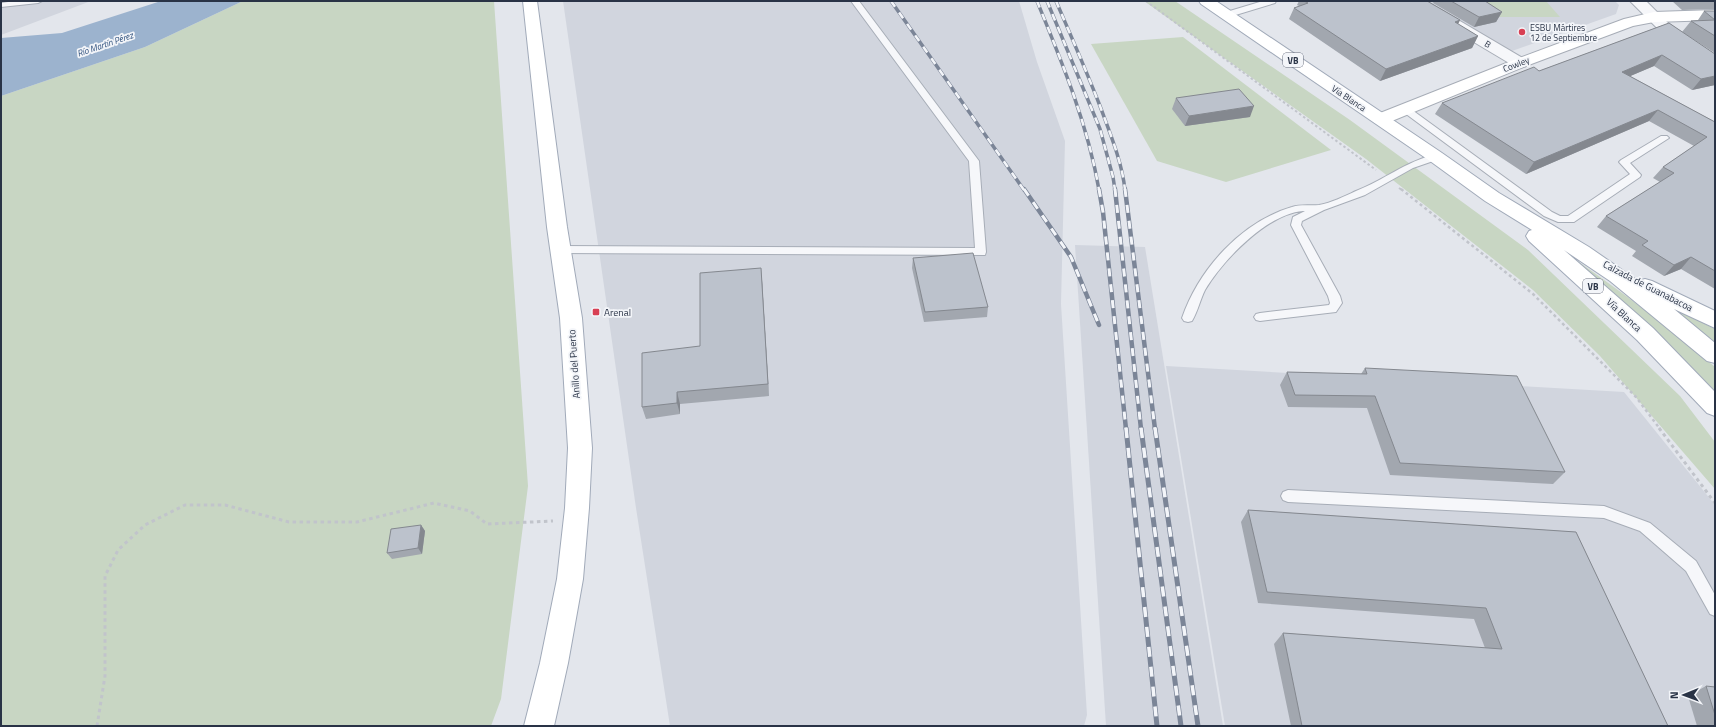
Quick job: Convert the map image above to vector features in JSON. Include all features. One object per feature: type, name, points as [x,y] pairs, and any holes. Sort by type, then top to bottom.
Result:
[{"type":"main road","name":"Anillo del Puerto","points":[[530,1],[571,318],[580,448],[576,519],[570,578],[554,663],[538,726]]},
{"type":"main road","name":"Vía Blanca","points":[[1206,1],[1381,119],[1492,197],[1582,252],[1640,293],[1715,355]]},
{"type":"main road","name":"Cowley","points":[[1381,119],[1520,63],[1629,22],[1654,17],[1715,15]]},
{"type":"main road","name":"Vía Blanca","points":[[1492,197],[1608,299],[1645,334],[1715,407]]},
{"type":"main road","name":"Calzada de Guanabacoa","points":[[1582,252],[1715,320]]},
{"type":"main road","points":[[1690,380],[1715,403]]},
{"type":"street","name":"B","points":[[1415,1],[1520,63]]},
{"type":"street","points":[[1637,1],[1665,28],[1715,62]]},
{"type":"lane","points":[[1,5],[38,1]]},
{"type":"lane","points":[[561,250],[981,252],[974,161],[855,1]]},
{"type":"lane","points":[[1226,15],[1272,1]]},
{"type":"lane","points":[[1405,109],[1548,214],[1558,219],[1570,220],[1636,175],[1624,162],[1664,138]]},
{"type":"lane","points":[[1260,317],[1332,309],[1336,303],[1334,296],[1296,225],[1297,219],[1320,208],[1361,193],[1410,166],[1436,157]]},
{"type":"lane","points":[[1188,318],[1194,301],[1213,272],[1233,248],[1254,230],[1280,214],[1296,208],[1320,208]]},
{"type":"lane","points":[[1288,496],[1604,512],[1645,527],[1691,566],[1715,609]]},
{"type":"path","points":[[1146,1],[1388,179],[1533,294],[1636,397],[1715,503]]},
{"type":"path","points":[[97,726],[105,676],[105,576],[118,550],[145,525],[185,505],[225,505],[289,522],[357,522],[434,503],[470,511],[487,524],[576,519]]},
{"type":"shaded area","points":[[1,1],[91,1],[1,35]]},
{"type":"shaded area","points":[[563,1],[1019,1],[1037,62],[1065,141],[1061,304],[1087,715],[1084,726],[670,726],[636,508]]},
{"type":"shaded area","name":"ESBU Mártires 12 de Septiembre","points":[[1426,1],[1615,1],[1619,5],[1616,14],[1512,51]]},
{"type":"shaded area","points":[[1075,245],[1145,247],[1223,726],[1106,726]]},
{"type":"shaded area","points":[[1166,366],[1624,392],[1715,505],[1715,726],[1225,726]]},
{"type":"green space","points":[[243,1],[494,1],[528,486],[501,699],[491,726],[1,726],[1,96],[145,47]]},
{"type":"green space","points":[[1144,1],[1175,1],[1350,120],[1528,250],[1680,396],[1715,442],[1715,489],[1600,356],[1533,290],[1366,159]]},
{"type":"green space","points":[[1485,1],[1546,1],[1560,17],[1498,17]]},
{"type":"green space","points":[[1183,37],[1331,150],[1226,182],[1157,161],[1091,44]]},
{"type":"green space","points":[[1552,243],[1635,303],[1715,367],[1715,391],[1673,348]]},
{"type":"green space","points":[[1676,310],[1715,329],[1715,344]]},
{"type":"water","name":"Río Martín Pérez","points":[[161,1],[243,1],[145,47],[1,96],[1,38],[62,33]]},
{"type":"building","points":[[1304,1],[1427,1],[1460,20],[1455,22],[1478,36],[1386,69],[1294,8],[1308,3]]},
{"type":"building","points":[[1451,1],[1485,1],[1502,12],[1479,17]]},
{"type":"building","points":[[1704,11],[1715,11],[1715,20]]},
{"type":"building","points":[[1715,20],[1715,36],[1691,21]]},
{"type":"building","points":[[1669,23],[1715,54],[1715,76],[1701,79],[1662,55],[1622,72],[1715,122],[1715,271],[1691,257],[1674,265],[1642,245],[1648,241],[1606,216],[1674,173],[1663,167],[1707,137],[1658,110],[1534,162],[1442,103],[1534,67],[1539,71]]},
{"type":"building","points":[[1239,89],[1254,106],[1189,116],[1176,98]]},
{"type":"building","points":[[973,253],[988,307],[925,312],[913,258]]},
{"type":"building","points":[[761,268],[768,384],[677,392],[677,403],[642,407],[642,353],[700,346],[700,273]]},
{"type":"building","points":[[1365,368],[1517,376],[1565,472],[1400,463],[1375,396],[1295,395],[1287,372],[1367,374]]},
{"type":"building","points":[[1248,510],[1576,532],[1668,726],[1302,726],[1283,633],[1502,649],[1486,608],[1267,592]]},
{"type":"building","points":[[421,525],[418,548],[387,553],[391,529]]},
{"type":"building","points":[[1706,686],[1715,687],[1715,715]]},
{"type":"railway","points":[[891,1],[1024,190]]},
{"type":"railway","points":[[1037,1],[1065,70],[1081,118],[1099,190]]},
{"type":"railway","points":[[1047,1],[1100,129],[1115,190]]},
{"type":"railway","points":[[1056,1],[1108,127],[1118,158],[1125,190]]},
{"type":"railway","points":[[1024,189],[1071,257],[1099,325]]},
{"type":"railway","points":[[1099,189],[1103,212],[1126,429]]},
{"type":"railway","points":[[1115,189],[1141,429]]},
{"type":"railway","points":[[1125,189],[1155,429]]},
{"type":"railway","points":[[1126,428],[1157,726]]},
{"type":"railway","points":[[1141,428],[1181,726]]},
{"type":"railway","points":[[1155,428],[1198,726]]},
{"type":"place","name":"ESBU Mártires 12 de Septiembre","points":[[1522,32]]},
{"type":"place","name":"Arenal","points":[[596,312]]}]
